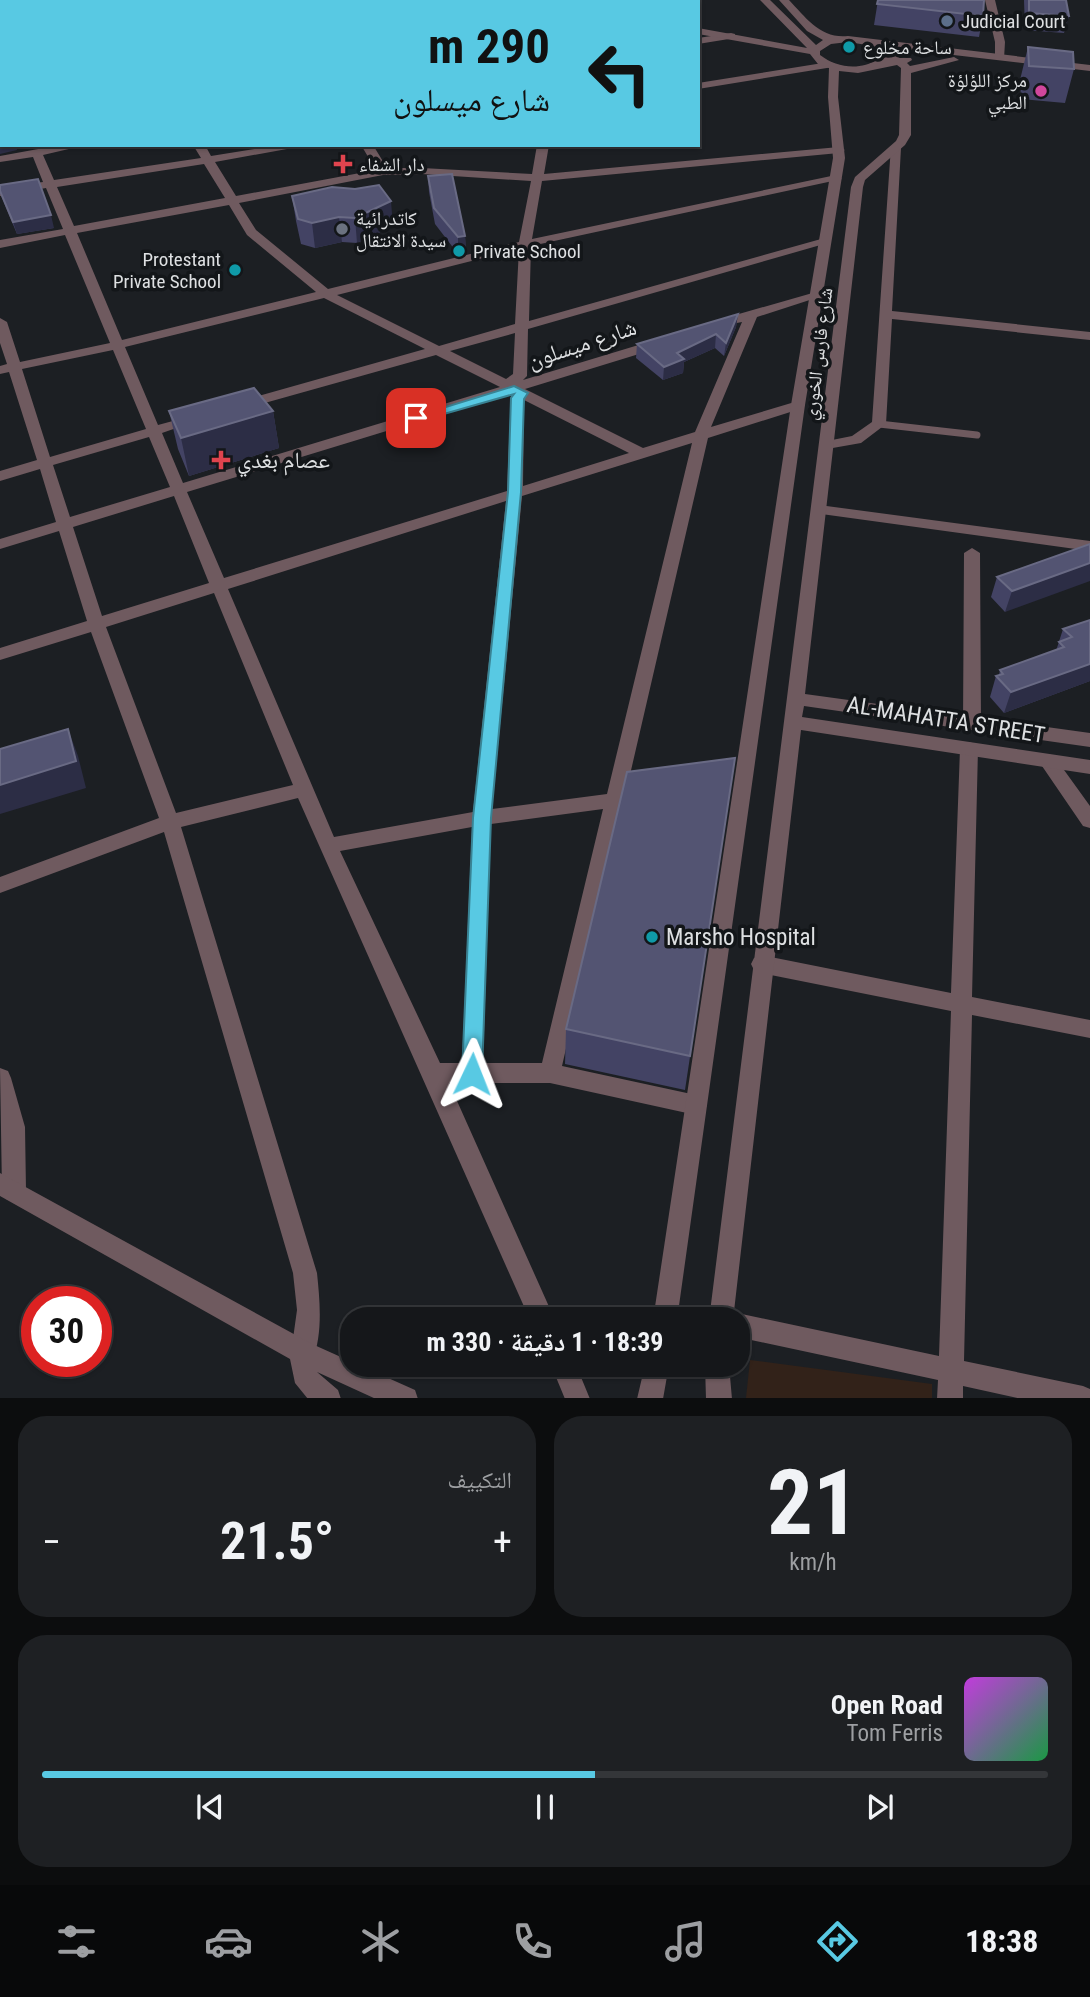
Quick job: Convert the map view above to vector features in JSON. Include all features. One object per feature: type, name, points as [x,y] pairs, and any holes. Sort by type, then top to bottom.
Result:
[{"type":"street","points":[[765,0],[814,51],[819,60],[831,66]]},
{"type":"street","points":[[784,0],[811,29],[832,40],[1090,68]]},
{"type":"street","points":[[990,0],[1000,42],[1000,57]]},
{"type":"street","points":[[700,31],[814,51],[832,40]]},
{"type":"street","points":[[700,41],[732,36]]},
{"type":"street","points":[[865,42],[879,48],[903,66]]},
{"type":"street","points":[[873,67],[885,58],[879,48]]},
{"type":"street","points":[[700,86],[831,66],[854,69],[954,60],[1090,76]]},
{"type":"street","points":[[668,1307],[799,405],[836,179],[839,149],[831,66]]},
{"type":"street","name":"شارع فارس الخوري","points":[[722,1307],[761,964],[797,699],[857,183],[895,148],[905,135],[903,66]]},
{"type":"street","points":[[0,159],[59,147]]},
{"type":"street","points":[[200,147],[231,201],[258,239],[326,294],[641,453]]},
{"type":"street","points":[[0,192],[292,147]]},
{"type":"street","points":[[368,147],[383,172]]},
{"type":"street","points":[[472,1074],[482,818],[514,492],[517,398],[514,390],[520,376],[525,244],[543,147]]},
{"type":"street","points":[[827,445],[856,440],[879,424],[895,148]]},
{"type":"street","points":[[0,244],[383,172],[422,171],[535,178],[839,149]]},
{"type":"street","points":[[37,153],[328,846],[434,1073],[537,1307]]},
{"type":"street","points":[[7,369],[118,345],[525,244],[836,179]]},
{"type":"street","points":[[231,408],[825,242]]},
{"type":"street","points":[[699,330],[816,296]]},
{"type":"street","points":[[550,1073],[701,435],[752,313]]},
{"type":"street","points":[[886,314],[1090,336]]},
{"type":"street","points":[[0,322],[7,369],[45,462],[97,626],[170,822],[305,1273],[309,1310],[302,1374],[312,1386],[329,1398]]},
{"type":"street","name":"شارع ميسلون","points":[[0,544],[514,390],[673,339]]},
{"type":"street","points":[[0,654],[97,626],[218,584],[799,405]]},
{"type":"street","points":[[0,476],[205,416]]},
{"type":"street","points":[[819,510],[1090,546]]},
{"type":"street","points":[[972,553],[972,724]]},
{"type":"street","name":"AL-MAHATTA STREET","points":[[797,699],[1090,740]]},
{"type":"street","name":"AL-MAHATTA STREET","points":[[794,722],[1090,767]]},
{"type":"street","points":[[950,1398],[969,749]]},
{"type":"street","points":[[1048,761],[1090,821]]},
{"type":"street","points":[[718,787],[744,784]]},
{"type":"street","points":[[0,885],[170,822],[304,789]]},
{"type":"street","points":[[328,846],[482,818],[641,797]]},
{"type":"street","points":[[761,964],[1090,1029]]},
{"type":"street","points":[[434,1073],[550,1073],[696,1105]]},
{"type":"street","points":[[0,1078],[14,1126],[7,1188],[303,1353],[406,1398]]},
{"type":"street","points":[[750,1328],[951,1373],[1083,1398]]},
{"type":"street","points":[[568,1377],[578,1398]]},
{"type":"street","points":[[650,1398],[654,1377]]},
{"type":"street","points":[[718,1377],[719,1398]]},
{"type":"lane","points":[[879,424],[977,435]]},
{"type":"shaded area","points":[[750,1360],[932,1384],[932,1398],[746,1398]]},
{"type":"building","points":[[878,0],[984,0],[983,16],[877,4]]},
{"type":"building","points":[[1029,0],[1066,0],[1069,16],[1029,13]]},
{"type":"building","points":[[1028,47],[1073,52],[1074,69],[1029,66]]},
{"type":"building","points":[[452,174],[465,236],[458,237],[434,208],[428,176]]},
{"type":"building","points":[[38,179],[51,215],[13,222],[0,185]]},
{"type":"building","points":[[379,185],[391,201],[355,218],[339,217],[312,223],[298,219],[292,196],[332,187],[355,189]]},
{"type":"building","points":[[738,314],[726,343],[716,334],[677,353],[684,359],[664,367],[637,344]]},
{"type":"building","points":[[254,388],[273,411],[181,438],[169,411]]},
{"type":"building","points":[[1090,544],[1090,563],[1012,591],[997,577]]},
{"type":"building","points":[[1090,620],[1090,664],[1011,692],[996,676],[1003,674],[1000,670],[1064,647],[1059,642],[1072,637],[1063,629]]},
{"type":"building","points":[[68,729],[76,761],[0,785],[0,749]]},
{"type":"building","name":"Marsho Hospital","points":[[735,758],[690,1056],[566,1029],[627,772]]},
{"type":"place","name":"Judicial Court","points":[[947,21]]},
{"type":"place","name":"ساحة مخلوع","points":[[849,47]]},
{"type":"place","name":"مركز اللؤلؤة الطبي","points":[[1041,91]]},
{"type":"place","name":"دار الشفاء","points":[[343,164]]},
{"type":"place","name":"كاتدرائية سيدة الانتقال","points":[[342,229]]},
{"type":"place","name":"Private School","points":[[459,251]]},
{"type":"place","name":"Protestant Private School","points":[[235,270]]},
{"type":"place","name":"عصام بغدي","points":[[221,460]]},
{"type":"place","name":"Marsho Hospital","points":[[652,937]]},
{"type":"route","points":[[416,418],[514,390],[522,393],[517,398],[514,492],[482,818],[472,1074]]}]
